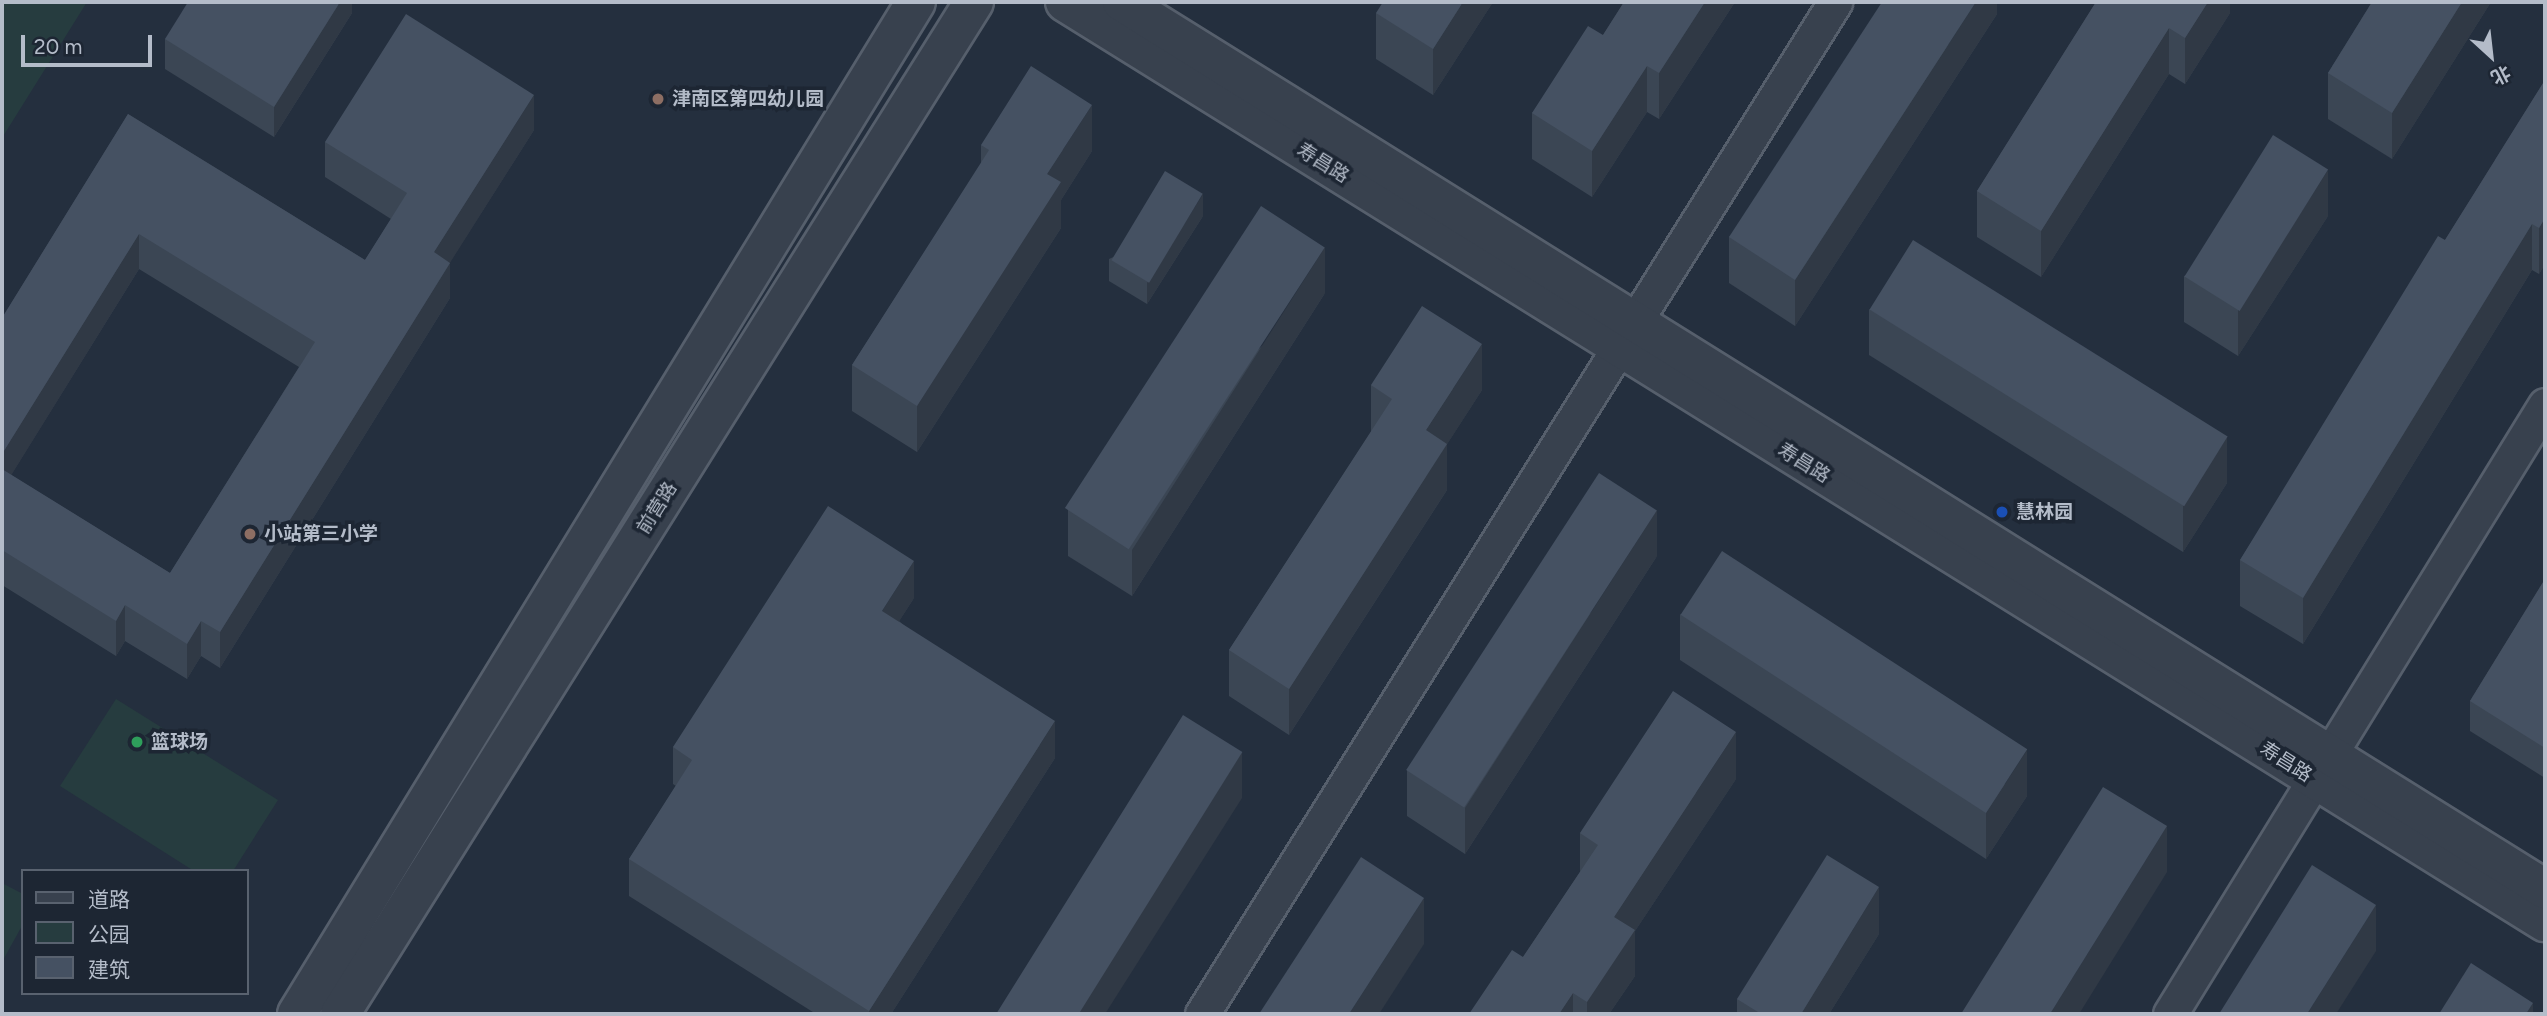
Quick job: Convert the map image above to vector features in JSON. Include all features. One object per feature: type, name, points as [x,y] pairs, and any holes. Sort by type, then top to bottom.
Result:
[{"type":"street","points":[[297,1014],[916,2]]},
{"type":"street","name":"前营路","points":[[341,1014],[974,2]]},
{"type":"street","name":"寿昌路","points":[[1122,2],[1626,335]]},
{"type":"street","points":[[1202,1014],[1835,2]]},
{"type":"street","name":"寿昌路","points":[[1071,5],[1626,335],[2322,767],[2545,922]]},
{"type":"street","points":[[2169,1014],[2545,405]]},
{"type":"street","name":"寿昌路","points":[[2322,767],[2545,888]]},
{"type":"green space","points":[[2,2],[87,2],[2,138]]},
{"type":"green space","name":"篮球场","points":[[116,699],[278,800],[234,869],[191,869],[60,786]]},
{"type":"green space","points":[[2,883],[21,893],[21,928],[2,962]]},
{"type":"building","points":[[188,2],[340,2],[274,107],[165,39]]},
{"type":"building","points":[[1383,2],[1463,2],[1433,49],[1376,13]]},
{"type":"building","points":[[1624,2],[1705,2],[1659,73],[1647,66],[1592,151],[1532,113],[1588,26],[1603,35]]},
{"type":"building","points":[[1882,2],[1976,2],[1795,280],[1729,237]]},
{"type":"building","points":[[2096,2],[2208,2],[2185,38],[2169,28],[2041,231],[1977,191]]},
{"type":"building","points":[[2372,2],[2462,2],[2392,113],[2328,73]]},
{"type":"building","points":[[406,14],[534,95],[434,252],[450,263],[220,632],[201,621],[187,644],[125,605],[116,621],[2,550],[2,469],[170,573],[315,342],[139,234],[2,454],[2,318],[128,114],[365,260],[407,193],[325,142]]},
{"type":"building","points":[[1031,66],[1092,105],[1047,174],[1061,182],[917,406],[852,365],[989,150],[981,145]]},
{"type":"building","points":[[2545,80],[2545,218],[2539,228],[2532,224],[2303,598],[2240,560],[2438,236],[2445,240]]},
{"type":"building","points":[[2273,135],[2328,169],[2240,311],[2185,277]]},
{"type":"building","points":[[1165,171],[1203,194],[1149,283],[1111,260]]},
{"type":"building","points":[[1261,206],[1325,247],[1129,549],[1065,508]]},
{"type":"building","points":[[1913,240],[2228,437],[2184,506],[1870,310]]},
{"type":"building","points":[[1422,306],[1482,344],[1426,430],[1447,444],[1289,689],[1229,650],[1392,399],[1371,385]]},
{"type":"building","points":[[1599,473],[1657,511],[1464,807],[1406,770]]},
{"type":"building","points":[[828,506],[914,561],[882,611],[1055,721],[869,1011],[629,859],[692,760],[673,747]]},
{"type":"building","points":[[1722,551],[2027,749],[1986,813],[1681,615]]},
{"type":"building","points":[[2545,579],[2545,748],[2470,701]]},
{"type":"building","points":[[1673,691],[1736,732],[1614,917],[1635,930],[1587,1002],[1573,993],[1559,1014],[1469,1014],[1512,950],[1523,957],[1598,845],[1580,833]]},
{"type":"building","points":[[1183,715],[1242,752],[1079,1014],[996,1014]]},
{"type":"building","points":[[2103,787],[2167,826],[2050,1014],[1961,1014]]},
{"type":"building","points":[[1827,855],[1879,887],[1801,1014],[1757,1014],[1758,1012],[1737,999]]},
{"type":"building","points":[[1361,857],[1424,898],[1349,1014],[1259,1014]]},
{"type":"building","points":[[2312,865],[2376,905],[2307,1014],[2219,1014]]},
{"type":"building","points":[[2471,963],[2533,1003],[2526,1014],[2439,1014]]},
{"type":"place","name":"津南区第四幼儿园","points":[[658,99]]},
{"type":"place","name":"慧林园","points":[[2002,512]]},
{"type":"place","name":"小站第三小学","points":[[250,534]]},
{"type":"place","name":"篮球场","points":[[137,742]]}]
